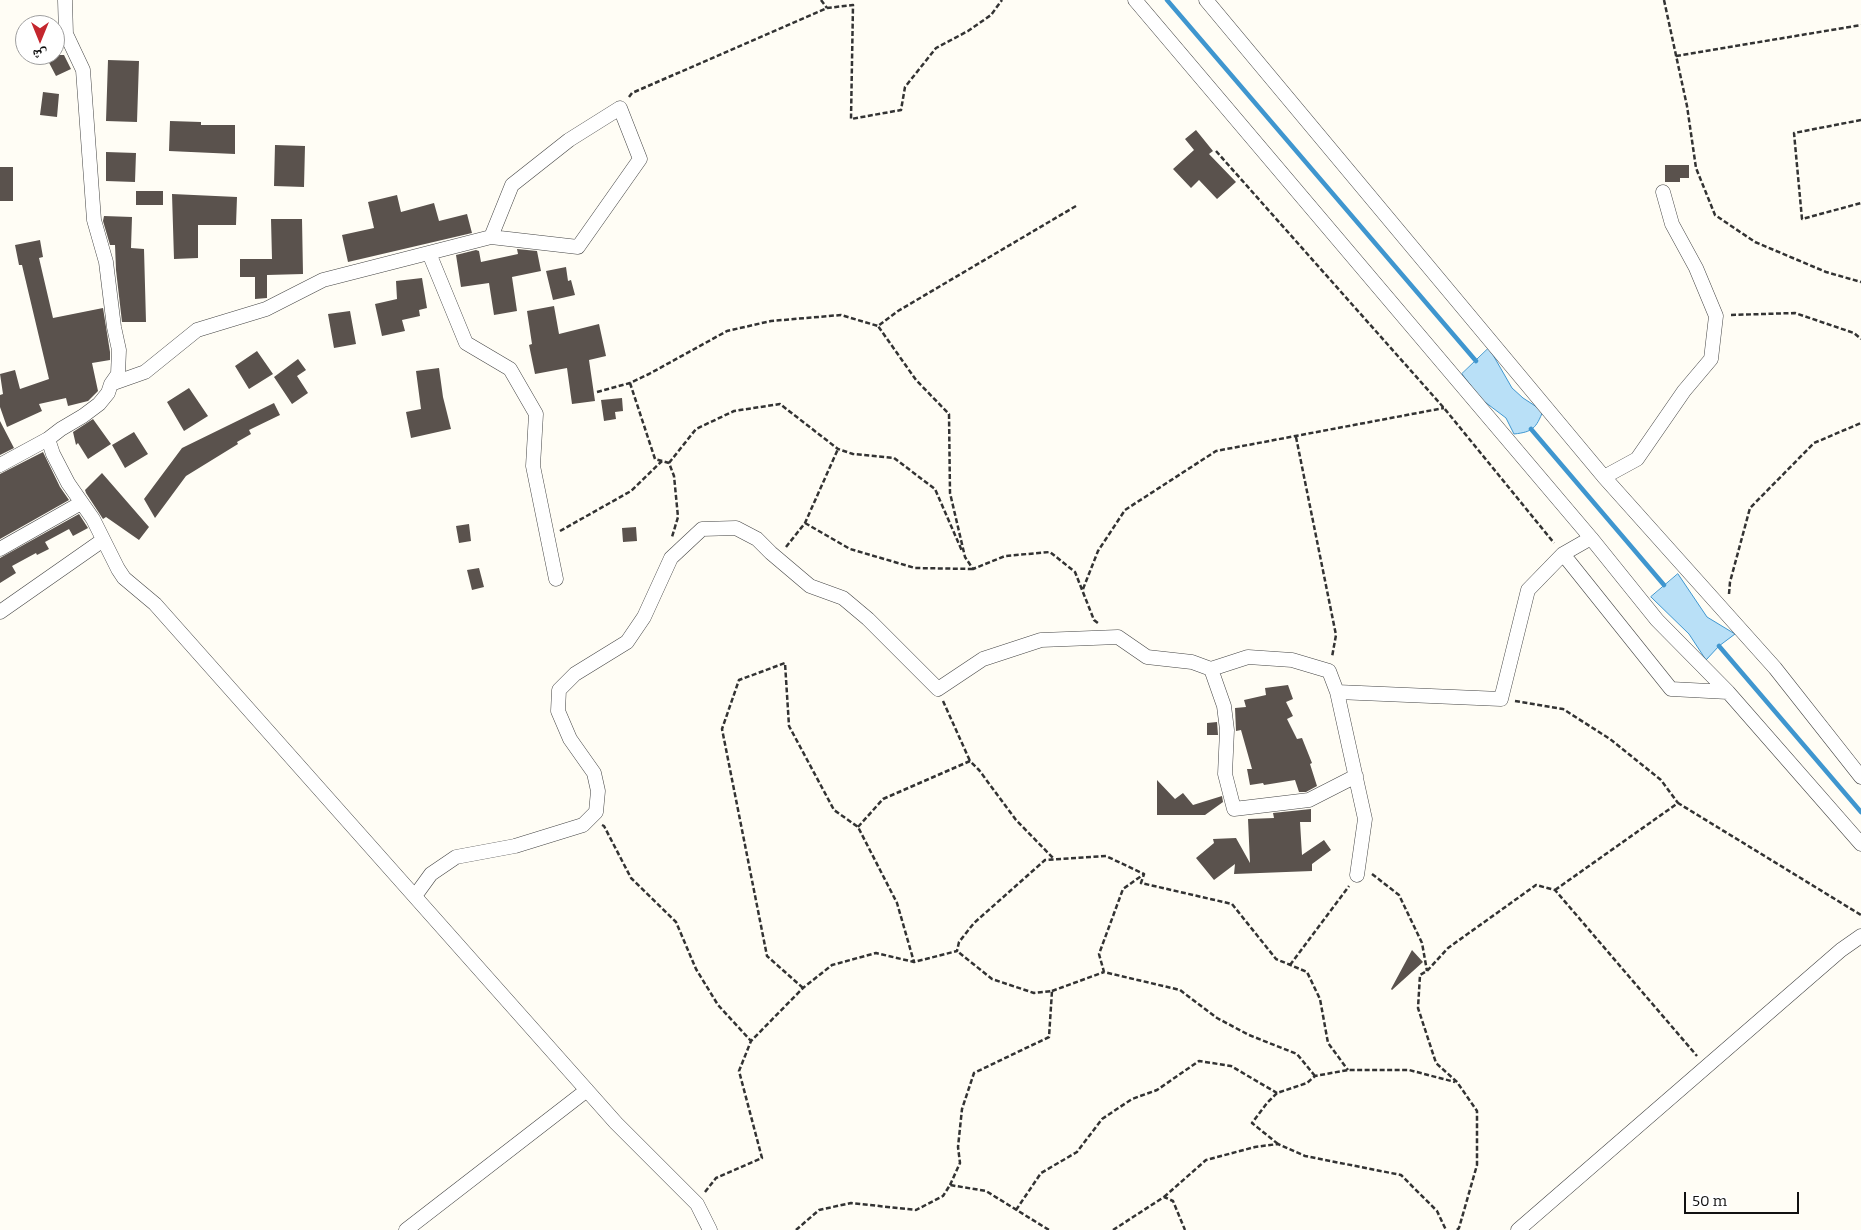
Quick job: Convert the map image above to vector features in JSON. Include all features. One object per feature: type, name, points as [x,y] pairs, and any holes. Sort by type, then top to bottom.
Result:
[{"type":"street","points":[[0,464],[48,439],[100,404],[118,374],[119,350],[114,327],[106,262],[94,220],[83,70],[66,34],[65,0]]},
{"type":"street","points":[[1135,0],[1591,538],[1657,620],[1728,692],[1861,844]]},
{"type":"street","points":[[1206,0],[1604,477],[1775,668],[1861,777]]},
{"type":"street","points":[[111,384],[145,372],[197,330],[266,309],[323,280],[491,237],[578,246],[640,159],[620,108],[569,140],[512,185],[491,237]]},
{"type":"street","points":[[1604,477],[1636,459],[1684,391],[1711,359],[1716,316],[1696,268],[1672,224],[1663,192]]},
{"type":"street","points":[[429,253],[466,343],[510,369],[536,414],[532,466],[556,578]]},
{"type":"street","points":[[48,439],[53,454],[68,484],[93,518],[115,564],[124,578],[155,604],[616,1123],[696,1204],[710,1230]]},
{"type":"street","points":[[0,550],[81,503]]},
{"type":"street","points":[[415,896],[431,874],[456,857],[515,846],[583,825],[596,812],[598,790],[594,773],[570,739],[558,711],[559,690],[575,674],[627,642],[644,618],[671,558],[679,550],[702,529],[736,528],[757,539],[810,586],[842,598],[868,619],[938,689],[983,659],[1041,640],[1118,636],[1147,657],[1192,662],[1211,669],[1248,657],[1292,660],[1329,671],[1338,692],[1365,819],[1357,876]]},
{"type":"street","points":[[1338,692],[1502,699],[1528,590],[1563,554],[1591,538]]},
{"type":"street","points":[[0,612],[103,540]]},
{"type":"street","points":[[1563,554],[1671,689],[1728,692]]},
{"type":"street","points":[[1211,669],[1224,706],[1227,730],[1225,774],[1234,809],[1309,800],[1356,776]]},
{"type":"street","points":[[1518,1230],[1841,950],[1861,936]]},
{"type":"street","points":[[406,1230],[587,1090]]},
{"type":"path","points":[[821,0],[827,8]]},
{"type":"path","points":[[620,108],[632,93],[827,8],[853,5],[850,120],[901,110],[905,87],[936,48],[968,31],[991,15],[1002,0]]},
{"type":"path","points":[[1664,0],[1687,106],[1696,168],[1714,214],[1755,242],[1826,272],[1861,282]]},
{"type":"path","points":[[1676,56],[1861,25]]},
{"type":"path","points":[[1861,120],[1794,133],[1802,219],[1861,203]]},
{"type":"path","points":[[1216,151],[1444,408],[1563,554]]},
{"type":"path","points":[[878,326],[898,311],[1076,206]]},
{"type":"path","points":[[1716,316],[1796,313],[1854,334],[1861,339]]},
{"type":"path","points":[[597,392],[630,383],[727,332],[771,321],[841,315],[878,326],[916,380],[949,414],[950,493],[965,557]]},
{"type":"path","points":[[630,383],[655,459],[669,463]]},
{"type":"path","points":[[669,463],[696,429],[734,411],[780,404],[838,449],[852,454],[894,458],[934,489],[965,557],[973,569]]},
{"type":"path","points":[[1082,590],[1098,551],[1125,510],[1216,451],[1444,408]]},
{"type":"path","points":[[1727,615],[1730,582],[1750,508],[1814,442],[1861,423]]},
{"type":"path","points":[[1296,436],[1336,636],[1329,671]]},
{"type":"path","points":[[777,558],[805,523],[838,449]]},
{"type":"path","points":[[548,538],[631,491],[663,461]]},
{"type":"path","points":[[669,463],[674,476],[678,517],[670,542],[679,550]]},
{"type":"path","points":[[805,523],[850,549],[915,568],[973,569],[1005,556],[1050,552],[1075,572],[1094,620],[1118,636]]},
{"type":"path","points":[[803,988],[766,956],[722,728],[739,680],[785,663],[790,726],[834,810],[858,827],[897,903],[914,962]]},
{"type":"path","points":[[938,689],[970,761],[979,770],[1016,820],[1054,860]]},
{"type":"path","points":[[1502,699],[1564,709],[1610,739],[1661,780],[1678,803],[1861,915]]},
{"type":"path","points":[[858,827],[883,799],[970,761]]},
{"type":"path","points":[[1555,890],[1678,803]]},
{"type":"path","points":[[588,820],[604,826],[631,878],[676,922],[696,969],[718,1005],[751,1041]]},
{"type":"path","points":[[957,951],[959,942],[974,923],[1045,860],[1106,856],[1144,874]]},
{"type":"path","points":[[1144,874],[1141,883],[1232,904],[1276,959],[1307,972],[1320,999],[1328,1043],[1348,1070]]},
{"type":"path","points":[[1104,972],[1099,954],[1123,889],[1144,874]]},
{"type":"path","points":[[1290,965],[1357,876],[1373,874],[1399,894],[1422,943],[1427,970]]},
{"type":"path","points":[[1457,1230],[1477,1165],[1477,1111],[1457,1082],[1436,1062],[1418,1008],[1420,975],[1448,948],[1536,885],[1555,890],[1706,1067]]},
{"type":"path","points":[[696,1204],[716,1178],[762,1158],[739,1071],[751,1041],[803,988],[832,965],[876,953],[914,962],[957,951]]},
{"type":"path","points":[[957,951],[992,979],[1034,993],[1052,991],[1104,972],[1180,990],[1217,1018],[1248,1035],[1297,1054],[1314,1076]]},
{"type":"path","points":[[796,1230],[819,1210],[851,1203],[916,1210],[943,1196],[960,1163],[958,1147],[962,1109],[974,1073],[1049,1037],[1052,991]]},
{"type":"path","points":[[1016,1210],[1041,1173],[1077,1152],[1102,1119],[1132,1099],[1157,1090],[1199,1060],[1231,1066],[1277,1093]]},
{"type":"path","points":[[1446,1230],[1437,1210],[1401,1175],[1305,1156],[1278,1144],[1252,1123],[1277,1093],[1307,1083],[1314,1076],[1348,1070],[1410,1070],[1457,1082]]},
{"type":"path","points":[[1113,1230],[1164,1197],[1206,1160],[1255,1147],[1278,1144]]},
{"type":"path","points":[[950,1185],[986,1191],[1049,1230]]},
{"type":"path","points":[[1164,1197],[1173,1201],[1185,1230]]},
{"type":"water","points":[[1489,348],[1512,388],[1543,411],[1536,425],[1526,432],[1514,434],[1506,418],[1481,399],[1462,374]]},
{"type":"water","points":[[1678,574],[1707,617],[1735,634],[1719,646],[1706,660],[1689,634],[1651,597]]},
{"type":"building","points":[[65,57],[71,69],[56,76],[50,65],[65,65]]},
{"type":"building","points":[[108,60],[139,61],[137,122],[106,121]]},
{"type":"building","points":[[43,92],[59,94],[57,117],[40,115]]},
{"type":"building","points":[[170,121],[201,122],[201,125],[235,125],[235,154],[169,151]]},
{"type":"building","points":[[1196,130],[1213,151],[1209,154],[1236,182],[1217,199],[1199,180],[1191,188],[1173,169],[1194,150],[1185,139]]},
{"type":"building","points":[[275,145],[305,146],[304,187],[274,186]]},
{"type":"building","points":[[106,152],[136,153],[135,182],[106,181]]},
{"type":"building","points":[[1665,165],[1689,165],[1689,178],[1680,178],[1680,182],[1665,182]]},
{"type":"building","points":[[0,167],[13,167],[13,201],[0,201]]},
{"type":"building","points":[[136,191],[163,191],[163,205],[136,205]]},
{"type":"building","points":[[172,194],[237,197],[236,225],[198,225],[198,258],[174,259]]},
{"type":"building","points":[[397,195],[401,212],[434,203],[439,221],[467,214],[472,233],[348,262],[342,235],[374,228],[368,202]]},
{"type":"building","points":[[104,216],[132,217],[131,248],[144,249],[146,322],[122,322],[115,245],[110,245],[103,221]]},
{"type":"building","points":[[271,219],[302,219],[303,274],[267,275],[267,298],[255,299],[255,277],[240,277],[240,259],[272,259]]},
{"type":"building","points":[[40,240],[43,257],[39,258],[53,318],[103,308],[110,360],[92,363],[98,391],[88,401],[68,406],[66,398],[39,404],[42,411],[7,427],[0,407],[0,395],[3,394],[0,374],[15,370],[20,389],[49,379],[22,265],[19,265],[15,245]]},
{"type":"building","points":[[517,249],[537,251],[541,271],[512,277],[517,311],[494,315],[489,283],[461,287],[456,255],[476,250],[479,251],[481,262],[518,254]]},
{"type":"building","points":[[566,267],[568,281],[571,280],[575,295],[553,300],[546,271]]},
{"type":"building","points":[[422,278],[427,308],[419,310],[420,316],[402,320],[405,331],[382,336],[375,304],[397,299],[396,281]]},
{"type":"building","points":[[554,306],[559,334],[599,324],[606,356],[589,360],[595,401],[572,404],[567,368],[535,374],[529,345],[532,344],[527,311]]},
{"type":"building","points":[[350,311],[356,344],[334,348],[328,314]]},
{"type":"building","points":[[257,351],[273,374],[249,389],[235,366]]},
{"type":"building","points":[[298,359],[306,370],[297,376],[308,393],[292,404],[274,377]]},
{"type":"building","points":[[439,368],[443,397],[451,429],[411,438],[406,412],[421,409],[416,371]]},
{"type":"building","points":[[189,388],[208,416],[184,431],[167,402]]},
{"type":"building","points":[[622,398],[623,411],[615,412],[616,419],[604,421],[601,400]]},
{"type":"building","points":[[274,403],[280,415],[249,430],[251,434],[237,442],[238,444],[186,476],[155,518],[144,499],[182,448]]},
{"type":"building","points":[[93,419],[111,444],[88,459],[78,443],[76,445],[73,432]]},
{"type":"building","points":[[0,421],[14,448],[0,455]]},
{"type":"building","points":[[134,432],[148,454],[125,468],[112,445]]},
{"type":"building","points":[[43,452],[60,487],[69,500],[0,539],[0,474]]},
{"type":"building","points":[[102,473],[149,527],[139,540],[106,517],[103,519],[86,493],[85,490]]},
{"type":"building","points":[[79,514],[88,528],[73,536],[69,529],[45,542],[49,549],[37,555],[36,553],[12,566],[16,573],[0,583],[0,558]]},
{"type":"building","points":[[469,524],[471,541],[459,543],[456,526]]},
{"type":"building","points":[[636,527],[637,541],[623,542],[622,528]]},
{"type":"building","points":[[479,568],[484,587],[472,590],[467,570]]},
{"type":"building","points":[[1288,685],[1293,699],[1286,702],[1293,716],[1287,719],[1297,739],[1302,738],[1312,763],[1310,764],[1317,786],[1306,792],[1299,792],[1295,780],[1264,785],[1263,783],[1250,785],[1247,769],[1252,769],[1241,730],[1236,731],[1235,708],[1246,707],[1244,700],[1266,695],[1265,688]]},
{"type":"building","points":[[1217,722],[1218,735],[1207,735],[1207,723]]},
{"type":"building","points":[[1157,780],[1175,799],[1183,793],[1193,805],[1222,796],[1223,802],[1205,815],[1157,815]]},
{"type":"building","points":[[1311,809],[1311,822],[1300,822],[1302,855],[1324,840],[1331,850],[1312,864],[1312,871],[1234,874],[1235,864],[1214,880],[1196,858],[1214,843],[1213,839],[1236,838],[1250,863],[1248,819],[1274,818],[1273,813]]},
{"type":"building","points":[[1412,950],[1423,962],[1392,990],[1391,989]]},
{"type":"waterway","points":[[1167,0],[1476,361]]},
{"type":"waterway","points":[[1531,429],[1664,585]]},
{"type":"waterway","points":[[1719,646],[1861,812]]}]
